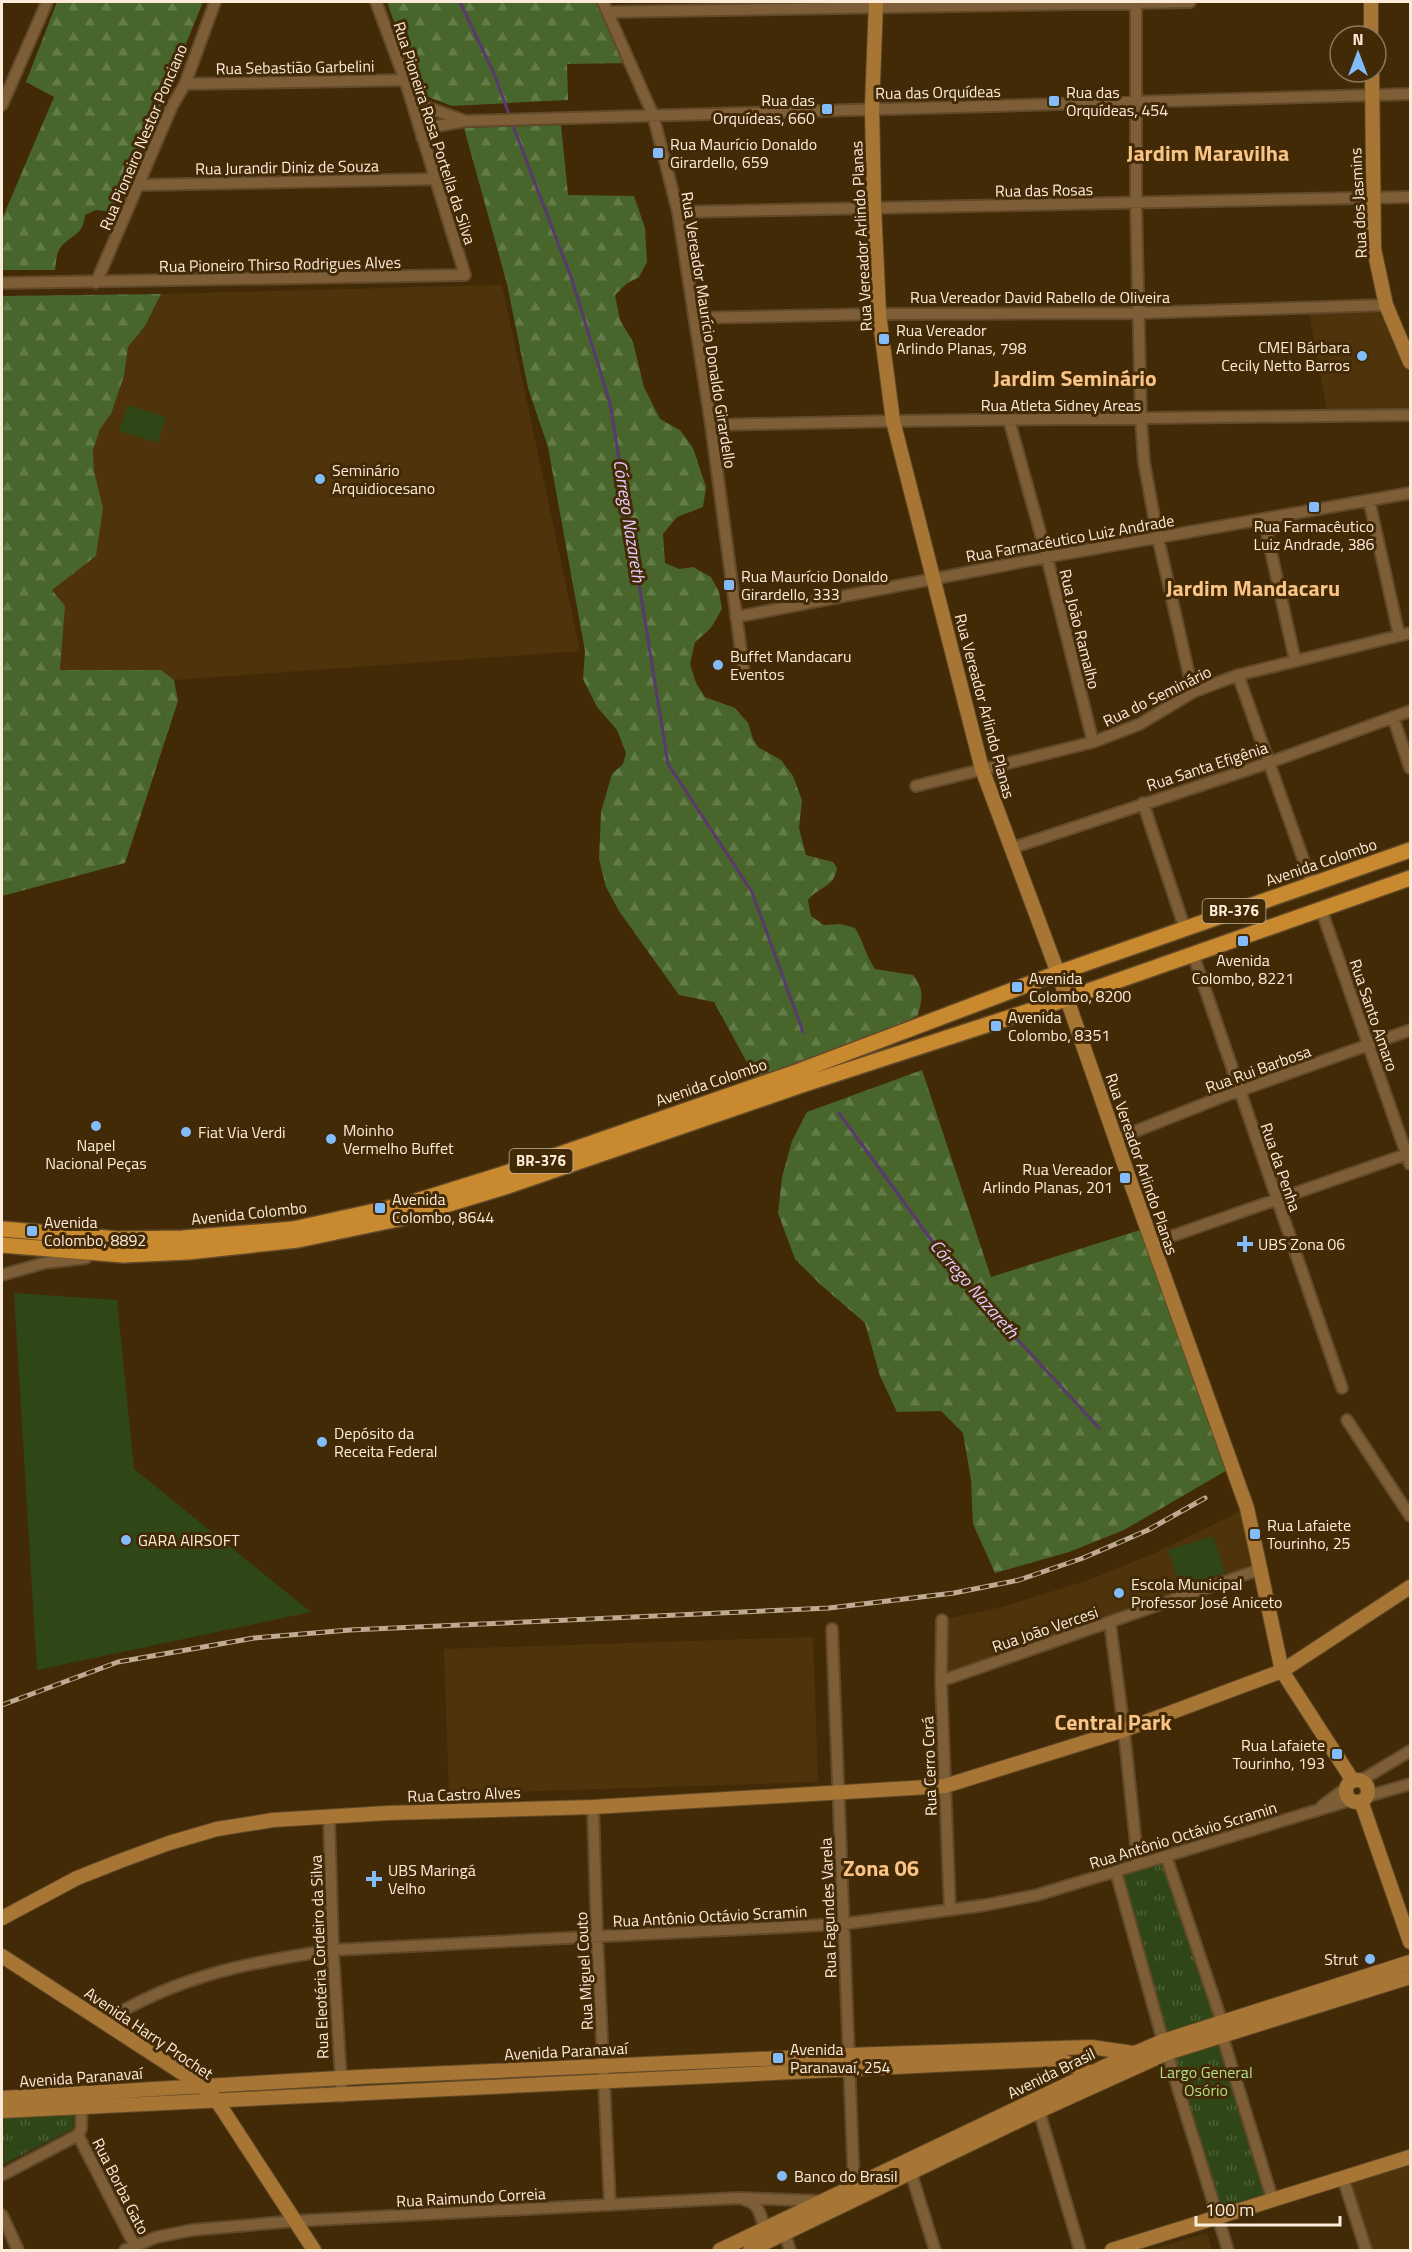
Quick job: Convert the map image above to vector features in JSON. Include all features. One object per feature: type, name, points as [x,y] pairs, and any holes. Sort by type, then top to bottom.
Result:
[{"type":"main road","name":"Avenida Colombo","points":[[2,1229],[118,1239],[183,1238],[293,1228],[407,1204],[515,1170],[799,1071],[1058,973],[1410,850]]},
{"type":"main road","name":"Avenida Colombo","points":[[2,1245],[123,1255],[246,1248],[298,1240],[403,1218],[508,1186],[802,1085],[1067,998],[1410,878]]},
{"type":"main road","points":[[1248,907],[1256,932]]},
{"type":"street","points":[[2,105],[47,2]]},
{"type":"street","name":"Rua Pioneiro Nestor Ponciano","points":[[96,283],[172,106],[185,84],[215,2]]},
{"type":"street","name":"Rua Pioneira Rosa Portella da Silva","points":[[376,2],[405,80],[465,275]]},
{"type":"street","name":"Rua Vereador Maurício Donaldo Girardello","points":[[603,2],[653,115],[678,212],[711,425],[744,674]]},
{"type":"street","points":[[1136,2],[1136,204],[1144,462],[1158,538],[1193,692]]},
{"type":"street","points":[[609,12],[876,4],[1190,2]]},
{"type":"street","points":[[1371,2],[1371,24]]},
{"type":"street","name":"Rua Vereador Arlindo Planas","points":[[876,4],[872,108],[874,207],[879,314],[893,421],[982,769],[1067,998],[1247,1508],[1282,1671]]},
{"type":"street","name":"Rua Sebastião Garbelini","points":[[185,84],[405,80]]},
{"type":"street","name":"Rua dos Jasmins","points":[[1372,84],[1374,249],[1386,305],[1410,362]]},
{"type":"street","name":"Rua das Orquídeas","points":[[422,137],[437,126],[466,121],[1410,94]]},
{"type":"street","name":"Rua das Orquídeas","points":[[412,102],[466,121]]},
{"type":"street","name":"Rua Jurandir Diniz de Souza","points":[[139,185],[436,179]]},
{"type":"street","name":"Rua das Rosas","points":[[678,212],[1410,197]]},
{"type":"street","name":"Rua Pioneiro Thirso Rodrigues Alves","points":[[2,284],[465,275]]},
{"type":"street","name":"Rua Vereador David Rabello de Oliveira","points":[[694,318],[879,314],[1138,313],[1386,305]]},
{"type":"street","name":"Rua Atleta Sidney Areas","points":[[711,425],[1410,415]]},
{"type":"street","name":"Rua João Ramalho","points":[[1009,420],[1047,557],[1093,742]]},
{"type":"street","name":"Rua Farmacêutico Luiz Andrade","points":[[736,617],[1047,557],[1410,493]]},
{"type":"street","points":[[1369,500],[1405,634]]},
{"type":"street","points":[[1264,520],[1296,660]]},
{"type":"street","name":"Rua do Seminário","points":[[916,786],[1093,742],[1140,724],[1193,692],[1238,675],[1405,634]]},
{"type":"street","points":[[1238,675],[1312,884]]},
{"type":"street","name":"Rua Santa Efigênia","points":[[1012,848],[1268,763],[1410,711]]},
{"type":"street","points":[[1393,717],[1410,768]]},
{"type":"street","points":[[1143,803],[1185,929]]},
{"type":"street","name":"Rua Santo Amaro","points":[[1321,909],[1409,1157]]},
{"type":"street","name":"Rua da Penha","points":[[1193,954],[1342,1388]]},
{"type":"street","name":"Rua Rui Barbosa","points":[[1116,1138],[1410,1030]]},
{"type":"street","points":[[1152,1243],[1409,1157]]},
{"type":"street","points":[[2,1275],[70,1259],[123,1255]]},
{"type":"street","points":[[1347,1420],[1410,1516]]},
{"type":"street","name":"Rua João Vercesi","points":[[941,1681],[1261,1569]]},
{"type":"street","name":"Rua Castro Alves","points":[[2,1918],[77,1878],[169,1843],[217,1829],[273,1820],[593,1807],[945,1786],[1124,1730],[1282,1671],[1410,1587]]},
{"type":"street","name":"Rua Cerro Corá","points":[[942,1620],[941,1681],[950,1910]]},
{"type":"street","points":[[1110,1623],[1138,1864]]},
{"type":"street","name":"Rua Fagundes Varela","points":[[832,1629],[854,2186]]},
{"type":"street","points":[[1282,1671],[1356,1791],[1410,1942]]},
{"type":"street","points":[[1356,1791],[1410,1751]]},
{"type":"street","name":"Rua Antônio Octávio Scramin","points":[[104,2022],[129,2006],[170,1987],[219,1971],[333,1950],[843,1924],[950,1910],[1037,1894],[1316,1810],[1356,1791],[1410,1784]]},
{"type":"street","name":"Rua Miguel Couto","points":[[593,1807],[610,2205]]},
{"type":"street","name":"Rua Eleotéria Cordeiro da Silva","points":[[329,1816],[333,1950],[342,2096]]},
{"type":"street","points":[[1166,1856],[1222,2028],[1273,2201]]},
{"type":"street","points":[[1116,1872],[1165,2047],[1228,2250]]},
{"type":"street","name":"Avenida Harry Prochet","points":[[2,1956],[202,2086],[217,2101],[314,2250]]},
{"type":"street","name":"Avenida Brasil","points":[[720,2250],[854,2186],[1165,2047],[1410,1962]]},
{"type":"street","name":"Avenida Brasil","points":[[1222,2028],[1410,1977]]},
{"type":"street","name":"Avenida Paranavaí","points":[[2,2098],[603,2065],[849,2055],[1091,2047],[1133,2053]]},
{"type":"street","name":"Avenida Brasil","points":[[750,2250],[1039,2111],[1133,2053],[1165,2047]]},
{"type":"street","name":"Avenida Paranavaí","points":[[2,2112],[1058,2059],[1095,2078]]},
{"type":"street","points":[[2,2175],[78,2135],[82,2108],[81,2093]]},
{"type":"street","points":[[1039,2111],[1080,2250]]},
{"type":"street","name":"Rua Borba Gato","points":[[78,2135],[132,2249]]},
{"type":"street","points":[[1113,2250],[1410,2157]]},
{"type":"street","points":[[911,2173],[935,2250]]},
{"type":"street","points":[[1343,2178],[1366,2250]]},
{"type":"street","points":[[739,2198],[755,2204],[765,2230]]},
{"type":"street","name":"Rua Raimundo Correia","points":[[132,2249],[157,2237],[192,2230],[295,2221],[739,2198],[822,2201]]},
{"type":"street","points":[[2,2215],[18,2250]]},
{"type":"street","points":[[785,2235],[790,2250]]},
{"type":"shaded area","name":"Seminário Arquidiocesano","points":[[502,285],[580,651],[174,680],[161,670],[60,670],[64,606],[52,589],[96,556],[93,451],[100,429],[111,414],[124,376],[128,347],[145,326],[161,294]]},
{"type":"shaded area","name":"CMEI Bárbara Cecily Netto Barros","points":[[1386,305],[1410,362],[1410,415],[1328,416],[1308,307]]},
{"type":"shaded area","name":"Escola Municipal Professor José Aniceto","points":[[1247,1508],[1261,1569],[941,1681],[942,1620],[1002,1607],[1089,1580],[1153,1554]]},
{"type":"shaded area","points":[[813,1637],[818,1782],[449,1794],[444,1649]]},
{"type":"shaded area","points":[[1410,2157],[1410,2250],[1366,2250],[1343,2178]]},
{"type":"shaded area","points":[[1207,2233],[1212,2250],[1149,2250]]},
{"type":"green space","points":[[57,2],[203,2],[130,181],[114,212],[96,210],[85,215],[82,228],[59,250],[55,270],[2,270],[2,219],[54,97],[26,82]]},
{"type":"green space","points":[[387,2],[603,2],[632,63],[567,64],[568,100],[452,106],[426,96],[415,80]]},
{"type":"green space","points":[[561,125],[568,195],[634,196],[645,228],[647,262],[639,277],[626,284],[615,295],[620,320],[633,342],[644,387],[660,419],[680,430],[693,448],[706,487],[703,507],[677,517],[663,534],[665,563],[679,569],[693,567],[711,577],[719,592],[722,609],[710,629],[695,642],[690,664],[696,683],[705,697],[735,708],[748,723],[758,747],[781,760],[793,776],[802,800],[799,828],[806,855],[833,862],[837,868],[833,879],[808,900],[811,916],[824,925],[840,924],[855,928],[875,969],[913,975],[921,989],[922,998],[918,1015],[902,1025],[756,1079],[714,1002],[679,995],[619,911],[606,887],[599,859],[601,812],[612,774],[623,764],[626,753],[617,730],[597,707],[583,679],[585,651],[548,447],[528,388],[507,284],[464,128]]},
{"type":"green space","points":[[161,294],[145,326],[128,347],[124,376],[111,414],[100,429],[93,450],[94,471],[103,508],[96,556],[52,590],[65,606],[60,670],[161,670],[174,680],[178,701],[125,863],[2,896],[2,296]]},
{"type":"green space","points":[[128,405],[166,417],[158,443],[119,431]]},
{"type":"green space","points":[[922,1070],[991,1277],[1140,1230],[1229,1469],[1124,1530],[1069,1552],[995,1573],[973,1524],[971,1480],[963,1433],[941,1411],[897,1412],[880,1376],[865,1323],[795,1259],[778,1213],[782,1177],[792,1141],[807,1112]]},
{"type":"green space","name":"GARA AIRSOFT","points":[[14,1293],[117,1300],[134,1469],[311,1612],[37,1670]]},
{"type":"green space","points":[[1213,1536],[1225,1573],[1180,1587],[1168,1550]]},
{"type":"green space","points":[[1166,1856],[1222,2022],[1163,2041],[1116,1872]]},
{"type":"green space","name":"Largo General Osório","points":[[1222,2035],[1273,2201],[1218,2219],[1167,2053]]},
{"type":"green space","points":[[74,2113],[73,2129],[2,2165],[2,2115]]},
{"type":"waterway","name":"Córrego Nazareth","points":[[460,2],[495,76],[510,117]]},
{"type":"waterway","name":"Córrego Nazareth","points":[[512,123],[571,277],[610,403],[668,764],[752,892],[803,1032]]},
{"type":"waterway","name":"Córrego Nazareth","points":[[839,1113],[951,1267],[1099,1428]]},
{"type":"railway","points":[[2,1705],[118,1662],[254,1638],[350,1630],[829,1608],[954,1593],[1019,1580],[1083,1558],[1148,1530],[1205,1498]]},
{"type":"place","name":"Rua das Orquídeas, 454","points":[[1054,101]]},
{"type":"place","name":"Rua das Orquídeas, 660","points":[[827,109]]},
{"type":"place","name":"Rua Maurício Donaldo Girardello, 659","points":[[658,153]]},
{"type":"place","name":"Rua Vereador Arlindo Planas, 798","points":[[884,339]]},
{"type":"place","name":"CMEI Bárbara Cecily Netto Barros","points":[[1362,356]]},
{"type":"place","name":"Seminário Arquidiocesano","points":[[320,479]]},
{"type":"place","name":"Rua Farmacêutico Luiz Andrade, 386","points":[[1314,507]]},
{"type":"place","name":"Rua Maurício Donaldo Girardello, 333","points":[[729,585]]},
{"type":"place","name":"Buffet Mandacaru Eventos","points":[[718,665]]},
{"type":"place","name":"Avenida Colombo, 8221","points":[[1243,941]]},
{"type":"place","name":"Avenida Colombo, 8200","points":[[1017,987]]},
{"type":"place","name":"Avenida Colombo, 8351","points":[[996,1026]]},
{"type":"place","name":"Napel Nacional Peças","points":[[96,1126]]},
{"type":"place","name":"Fiat Via Verdi","points":[[186,1132]]},
{"type":"place","name":"Moinho Vermelho Buffet","points":[[331,1139]]},
{"type":"place","name":"Rua Vereador Arlindo Planas, 201","points":[[1125,1178]]},
{"type":"place","name":"Avenida Colombo, 8644","points":[[380,1208]]},
{"type":"place","name":"Avenida Colombo, 8892","points":[[32,1231]]},
{"type":"place","name":"UBS Zona 06","points":[[1245,1244]]},
{"type":"place","name":"Depósito da Receita Federal","points":[[322,1442]]},
{"type":"place","name":"Rua Lafaiete Tourinho, 25","points":[[1255,1534]]},
{"type":"place","name":"GARA AIRSOFT","points":[[126,1540]]},
{"type":"place","name":"Escola Municipal Professor José Aniceto","points":[[1119,1593]]},
{"type":"place","name":"Rua Lafaiete Tourinho, 193","points":[[1337,1754]]},
{"type":"place","name":"UBS Maringá Velho","points":[[374,1879]]},
{"type":"place","name":"Strut","points":[[1370,1959]]},
{"type":"place","name":"Avenida Paranavaí, 254","points":[[778,2058]]},
{"type":"place","name":"Banco do Brasil","points":[[782,2176]]},
{"type":"district","name":"Jardim Maravilha","points":[[1208,153]]},
{"type":"district","name":"Jardim Seminário","points":[[1075,378]]},
{"type":"district","name":"Jardim Mandacaru","points":[[1253,588]]},
{"type":"district","name":"Central Park","points":[[1113,1722]]},
{"type":"district","name":"Zona 06","points":[[881,1868]]}]
